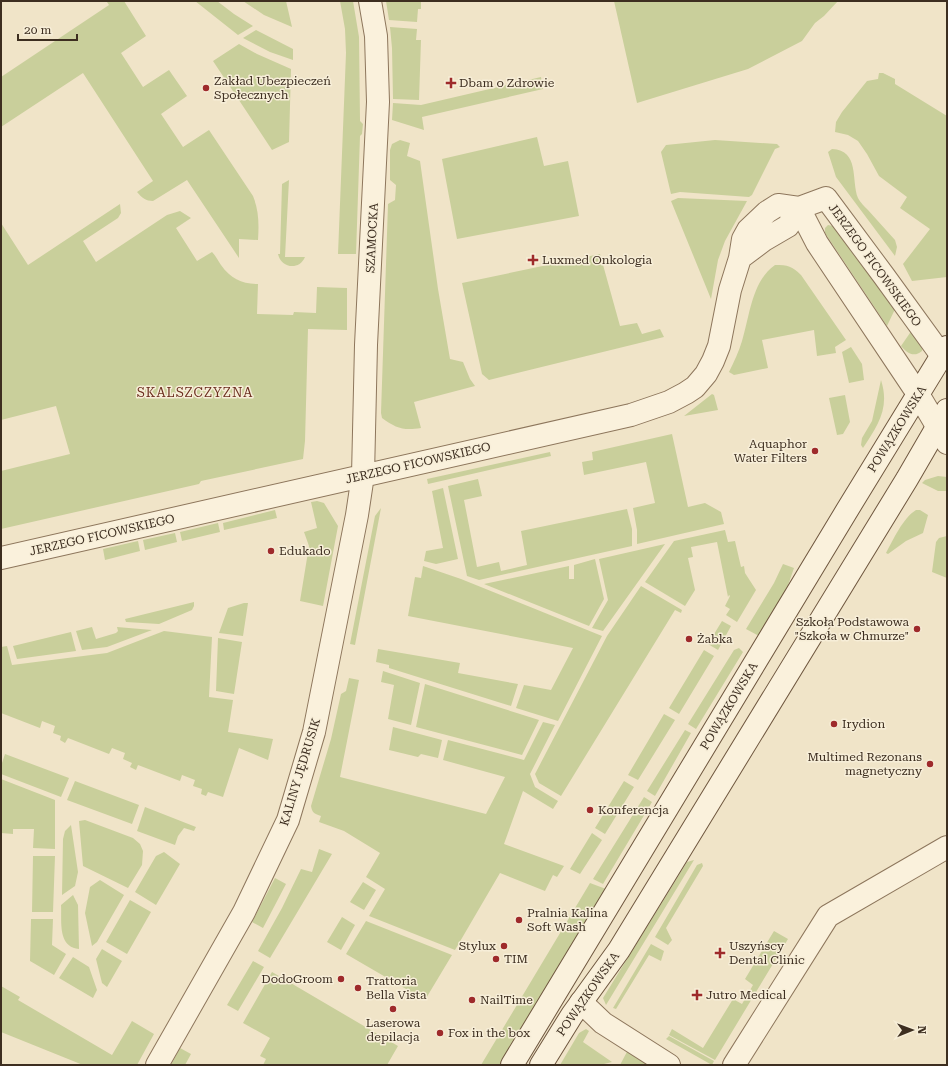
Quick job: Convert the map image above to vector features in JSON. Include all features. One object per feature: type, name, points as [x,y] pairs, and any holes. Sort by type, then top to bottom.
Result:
[{"type":"street","name":"SZAMOCKA","points":[[363,475],[366,345],[378,109],[376,36],[370,1]]},
{"type":"street","name":"JERZEGO FICOWSKIEGO","points":[[1,558],[631,415],[669,402],[686,394],[695,387],[706,374],[713,362],[719,346],[730,290],[740,258],[764,240],[788,226],[798,208],[826,198],[945,356]]},
{"type":"street","points":[[798,208],[817,242],[918,394],[944,427]]},
{"type":"street","name":"POWĄZKOWSKA","points":[[512,1065],[918,394],[945,356]]},
{"type":"street","name":"POWĄZKOWSKA","points":[[541,1065],[572,1015],[619,950],[944,427]]},
{"type":"street","name":"KALINY JĘDRUSIK","points":[[157,1065],[244,912],[288,820],[314,732],[357,515],[363,475]]},
{"type":"street","points":[[734,1065],[828,916],[947,847]]},
{"type":"street","points":[[581,1002],[603,1023],[669,1065]]},
{"type":"green space","points":[[124,1],[146,36],[121,53],[143,87],[169,70],[187,96],[161,114],[183,147],[209,130],[253,196],[258,218],[258,240],[239,239],[239,258],[187,180],[153,201],[144,199],[137,192],[153,181],[83,73],[1,127],[1,77],[109,5],[107,2]]},
{"type":"green space","points":[[195,1],[217,1],[253,26],[238,35]]},
{"type":"green space","points":[[243,1],[286,1],[292,27],[264,15]]},
{"type":"green space","points":[[340,1],[353,1],[359,37],[360,121],[363,124],[362,134],[360,136],[356,254],[338,254],[346,53],[345,29]]},
{"type":"green space","points":[[386,1],[421,1],[421,9],[418,9],[417,22],[389,20]]},
{"type":"green space","points":[[614,1],[838,1],[815,23],[802,41],[748,69],[637,103]]},
{"type":"green space","points":[[390,27],[417,29],[416,40],[421,40],[419,100],[393,99]]},
{"type":"green space","points":[[256,30],[293,49],[293,60],[270,52],[243,38]]},
{"type":"green space","points":[[239,44],[257,54],[291,69],[289,142],[272,150],[213,61]]},
{"type":"green space","points":[[879,73],[883,73],[895,79],[895,84],[947,116],[947,277],[912,281],[903,264],[930,229],[900,208],[907,197],[879,176],[858,141],[848,135],[835,132],[836,122],[842,112],[867,81],[878,79]]},
{"type":"green space","points":[[541,77],[543,89],[422,117],[424,130],[392,120],[393,103],[421,105]]},
{"type":"green space","points":[[537,137],[544,166],[568,161],[579,216],[457,239],[442,159]]},
{"type":"green space","points":[[400,140],[410,143],[407,156],[420,161],[438,289],[450,359],[463,362],[470,379],[475,386],[414,402],[421,428],[409,429],[400,428],[391,424],[382,418],[381,413],[388,204],[395,200],[396,185],[390,180],[390,150],[392,144]]},
{"type":"green space","points":[[715,140],[777,144],[780,147],[775,149],[752,195],[749,197],[680,192],[671,194],[661,152],[666,145]]},
{"type":"green space","points":[[832,149],[841,151],[851,160],[858,198],[895,240],[897,247],[895,256],[836,177],[828,152]]},
{"type":"green space","points":[[289,180],[285,257],[305,257],[295,266],[286,265],[280,259],[278,254],[280,254],[282,184]]},
{"type":"green space","points":[[678,198],[747,201],[725,241],[718,260],[711,299],[671,201]]},
{"type":"green space","points":[[120,204],[121,213],[118,218],[83,241],[96,262],[167,215],[180,211],[191,218],[176,228],[197,261],[212,252],[225,270],[237,280],[258,284],[257,314],[293,315],[294,312],[316,313],[317,287],[347,288],[347,330],[308,329],[305,441],[303,459],[201,481],[199,484],[1,529],[1,471],[70,454],[56,406],[1,420],[1,223],[28,265]]},
{"type":"green space","points":[[828,225],[833,226],[896,307],[887,326],[825,233],[825,228]]},
{"type":"green space","points":[[600,254],[620,326],[637,323],[642,334],[660,329],[664,337],[489,380],[482,374],[462,283]]},
{"type":"green space","points":[[775,265],[790,267],[801,275],[846,340],[835,347],[836,353],[817,356],[814,330],[762,340],[768,368],[734,375],[729,372],[741,345],[753,299],[761,280]]},
{"type":"green space","points":[[912,330],[923,347],[922,351],[916,354],[908,353],[901,346]]},
{"type":"green space","points":[[851,347],[862,364],[864,380],[849,383],[842,352]]},
{"type":"green space","points":[[881,380],[884,399],[881,416],[878,424],[863,448],[861,445],[862,438],[872,421]]},
{"type":"green space","points":[[712,394],[714,395],[718,410],[684,416]]},
{"type":"green space","points":[[845,395],[850,422],[843,434],[837,435],[829,398]]},
{"type":"green space","points":[[672,434],[688,507],[705,503],[721,512],[724,524],[637,544],[637,530],[633,508],[655,503],[646,462],[584,475],[582,462],[593,460],[592,452]]},
{"type":"green space","points":[[550,452],[551,456],[428,484],[427,479]]},
{"type":"green space","points":[[938,476],[947,477],[947,491],[938,491],[922,483],[925,480]]},
{"type":"green space","points":[[478,479],[482,496],[464,500],[477,567],[499,562],[501,571],[527,565],[521,531],[627,509],[632,529],[632,546],[479,580],[467,576],[448,486]]},
{"type":"green space","points":[[443,488],[458,559],[436,564],[424,561],[426,551],[443,548],[432,491]]},
{"type":"green space","points":[[317,501],[324,503],[338,526],[323,606],[300,601],[309,546],[304,532],[317,528],[311,502]]},
{"type":"green space","points":[[381,508],[355,645],[350,644],[375,516]]},
{"type":"green space","points":[[275,510],[277,518],[224,530],[223,523]]},
{"type":"green space","points":[[916,510],[920,510],[928,515],[923,533],[906,541],[888,554],[886,553],[907,518]]},
{"type":"green space","points":[[218,523],[220,532],[182,541],[180,532]]},
{"type":"green space","points":[[725,530],[728,542],[735,541],[741,567],[744,566],[745,573],[756,590],[737,622],[726,615],[730,609],[725,606],[730,596],[729,595],[728,597],[717,542],[691,547],[693,557],[688,558],[695,590],[685,606],[645,582],[674,541]]},
{"type":"green space","points":[[175,533],[177,542],[145,550],[143,540]]},
{"type":"green space","points":[[947,536],[947,578],[932,572],[936,542],[939,538]]},
{"type":"green space","points":[[138,541],[140,551],[105,560],[103,549]]},
{"type":"green space","points":[[665,544],[603,631],[592,628],[608,600],[599,559]]},
{"type":"green space","points":[[595,559],[604,599],[589,626],[484,584],[569,566],[569,579],[574,579],[574,565]]},
{"type":"green space","points":[[783,564],[794,568],[785,594],[759,636],[746,629],[774,583]]},
{"type":"green space","points":[[423,566],[461,579],[602,636],[558,721],[516,708],[524,685],[551,690],[573,648],[408,616],[415,577],[421,578]]},
{"type":"green space","points":[[641,586],[682,610],[681,613],[675,610],[561,796],[539,783],[535,774],[607,636]]},
{"type":"green space","points":[[194,602],[192,610],[159,624],[126,622],[125,619]]},
{"type":"green space","points":[[248,603],[243,636],[219,633],[228,608]]},
{"type":"green space","points":[[722,621],[731,626],[718,650],[708,644]]},
{"type":"green space","points":[[92,627],[96,639],[116,633],[118,631],[117,627],[152,630],[107,647],[82,650],[76,631]]},
{"type":"green space","points":[[164,631],[212,637],[209,697],[233,700],[228,732],[273,739],[268,760],[239,748],[223,797],[208,792],[206,796],[201,794],[202,789],[193,786],[195,780],[182,775],[180,781],[138,765],[136,770],[130,767],[132,763],[123,759],[125,753],[112,748],[109,754],[68,738],[65,743],[60,740],[61,736],[53,733],[55,726],[42,721],[40,728],[1,713],[1,647],[7,646],[12,665],[107,653]]},
{"type":"green space","points":[[71,632],[76,651],[17,659],[13,646]]},
{"type":"green space","points":[[218,638],[242,642],[234,694],[216,691]]},
{"type":"green space","points":[[739,648],[743,652],[696,729],[688,724],[734,650]]},
{"type":"green space","points":[[378,649],[460,663],[458,673],[518,684],[511,706],[389,668],[389,665],[376,662]]},
{"type":"green space","points":[[704,650],[714,656],[679,714],[669,708]]},
{"type":"green space","points":[[383,671],[420,683],[411,725],[388,719],[394,685],[381,682]]},
{"type":"green space","points":[[349,678],[359,680],[340,777],[486,814],[505,777],[443,760],[448,740],[524,760],[543,722],[555,725],[530,774],[535,787],[558,801],[553,809],[523,791],[504,844],[564,866],[557,877],[553,875],[545,891],[500,873],[455,950],[369,916],[385,889],[366,877],[380,853],[344,831],[319,822],[321,816],[315,814],[312,810],[311,806],[331,739],[341,694],[346,691]]},
{"type":"green space","points":[[425,684],[539,720],[522,755],[416,727]]},
{"type":"green space","points":[[664,714],[675,720],[638,780],[628,775]]},
{"type":"green space","points":[[393,727],[442,740],[438,758],[421,754],[418,757],[389,750]]},
{"type":"green space","points":[[685,730],[691,733],[655,796],[647,791]]},
{"type":"green space","points":[[5,754],[69,778],[61,797],[1,774],[1,766]]},
{"type":"green space","points":[[1,779],[55,800],[55,849],[33,848],[34,829],[13,829],[13,834],[1,833]]},
{"type":"green space","points":[[75,781],[139,805],[132,824],[67,800]]},
{"type":"green space","points":[[624,781],[634,787],[605,834],[595,828]]},
{"type":"green space","points":[[644,797],[652,802],[603,884],[593,879]]},
{"type":"green space","points":[[145,807],[196,827],[194,831],[184,828],[178,836],[175,845],[137,831]]},
{"type":"green space","points":[[85,820],[133,838],[140,844],[143,851],[142,865],[128,888],[83,866],[79,821]]},
{"type":"green space","points":[[71,825],[78,872],[75,886],[62,895],[63,839],[65,831]]},
{"type":"green space","points":[[592,833],[602,840],[580,874],[570,869]]},
{"type":"green space","points":[[319,849],[332,854],[270,958],[258,951],[282,908],[301,869],[312,872]]},
{"type":"green space","points":[[164,852],[180,864],[156,905],[135,892],[156,856]]},
{"type":"green space","points":[[33,856],[55,856],[53,912],[32,912]]},
{"type":"green space","points":[[694,860],[606,1005],[603,998],[687,862]]},
{"type":"green space","points":[[702,863],[703,866],[666,928],[672,940],[668,945],[655,937],[697,865]]},
{"type":"green space","points":[[275,878],[286,884],[263,928],[252,922]]},
{"type":"green space","points":[[100,880],[124,895],[97,942],[92,946],[85,913],[90,887]]},
{"type":"green space","points":[[363,882],[376,890],[364,910],[350,902]]},
{"type":"green space","points":[[590,883],[606,889],[501,1065],[481,1065]]},
{"type":"green space","points":[[73,895],[78,905],[79,949],[72,947],[67,943],[62,932],[61,925],[61,905]]},
{"type":"green space","points":[[130,900],[151,912],[127,954],[106,942]]},
{"type":"green space","points":[[342,917],[355,925],[341,950],[327,942]]},
{"type":"green space","points":[[31,919],[53,919],[52,945],[66,954],[54,975],[30,961]]},
{"type":"green space","points":[[366,921],[452,955],[425,1000],[346,954]]},
{"type":"green space","points":[[774,931],[788,939],[715,1060],[669,1035],[672,1029],[703,1048],[733,999],[742,1004],[753,985],[745,979]]},
{"type":"green space","points":[[651,944],[664,951],[661,961],[649,955],[616,1009],[613,1008]]},
{"type":"green space","points":[[102,949],[122,961],[107,987],[102,983],[96,959]]},
{"type":"green space","points":[[73,957],[89,967],[97,990],[93,998],[59,978]]},
{"type":"green space","points":[[253,961],[264,967],[238,1011],[227,1005]]},
{"type":"green space","points":[[272,972],[398,1046],[387,1065],[263,1065],[266,1059],[260,1056],[270,1038],[243,1023]]},
{"type":"green space","points":[[1,986],[20,997],[18,1000],[112,1055],[132,1021],[154,1034],[137,1065],[83,1065],[1,1032]]},
{"type":"green space","points":[[586,1029],[589,1031],[583,1042],[612,1062],[600,1065],[560,1065],[579,1033]]},
{"type":"green space","points":[[669,1036],[714,1061],[712,1065],[666,1039]]},
{"type":"green space","points":[[180,1048],[191,1054],[185,1065],[171,1065]]},
{"type":"green space","points":[[629,1048],[649,1065],[620,1065]]},
{"type":"place","name":"Dbam o Zdrowie","points":[[451,83]]},
{"type":"place","name":"Zakład Ubezpieczeń Społecznych","points":[[206,88]]},
{"type":"place","name":"Luxmed Onkologia","points":[[533,260]]},
{"type":"place","name":"Aquaphor Water Filters","points":[[815,451]]},
{"type":"place","name":"Edukado","points":[[271,551]]},
{"type":"place","name":"Szkoła Podstawowa \"Szkoła w Chmurze\"","points":[[917,629]]},
{"type":"place","name":"Żabka","points":[[689,639]]},
{"type":"place","name":"Irydion","points":[[834,724]]},
{"type":"place","name":"Multimed Rezonans magnetyczny","points":[[930,764]]},
{"type":"place","name":"Konferencja","points":[[590,810]]},
{"type":"place","name":"Pralnia Kalina Soft Wash","points":[[519,920]]},
{"type":"place","name":"Stylux","points":[[504,946]]},
{"type":"place","name":"Uszyńscy Dental Clinic","points":[[720,953]]},
{"type":"place","name":"TIM","points":[[496,959]]},
{"type":"place","name":"DodoGroom","points":[[341,979]]},
{"type":"place","name":"Trattoria Bella Vista","points":[[358,988]]},
{"type":"place","name":"Jutro Medical","points":[[697,995]]},
{"type":"place","name":"NailTime","points":[[472,1000]]},
{"type":"place","name":"Laserowa depilacja","points":[[393,1009]]},
{"type":"place","name":"Fox in the box","points":[[440,1033]]},
{"type":"district","name":"SKALSZCZYZNA","points":[[195,392]]}]
